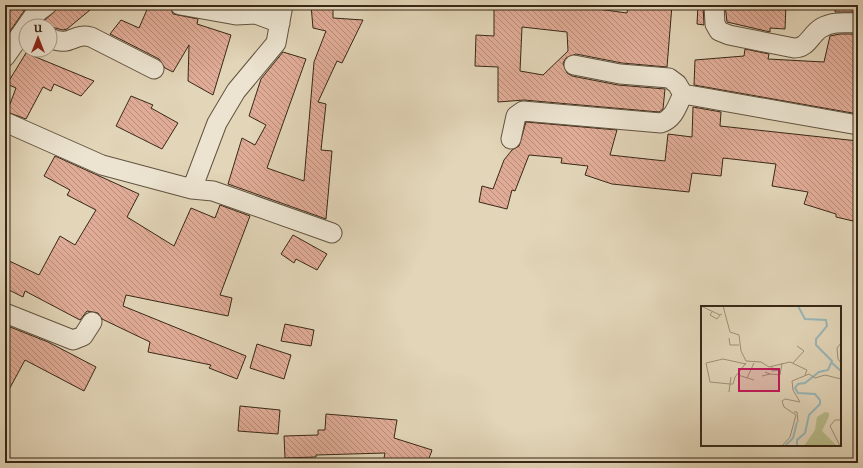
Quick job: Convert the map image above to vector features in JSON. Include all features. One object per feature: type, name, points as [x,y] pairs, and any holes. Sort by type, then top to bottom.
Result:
[{"type":"street","points":[[32,18],[35,14],[47,5]]},
{"type":"street","points":[[180,5],[236,15],[282,14],[276,43],[236,91],[217,124],[192,189]]},
{"type":"street","points":[[714,5],[715,24],[719,32],[794,48],[804,46],[818,30],[829,24],[841,22],[858,23]]},
{"type":"street","points":[[58,40],[63,42],[82,35],[91,37],[154,69]]},
{"type":"street","points":[[5,57],[18,39]]},
{"type":"street","points":[[574,65],[620,74],[669,78],[675,81],[683,94],[858,125]]},
{"type":"street","points":[[511,139],[516,116],[523,111],[661,123],[670,120],[683,94]]},
{"type":"street","points":[[5,122],[102,165],[192,189],[212,191],[332,233]]},
{"type":"street","points":[[5,313],[73,340],[83,336],[92,322]]},
{"type":"building","points":[[5,5],[25,5],[24,11],[5,38]]},
{"type":"building","points":[[61,5],[96,5],[67,29],[58,29],[58,18],[47,18]]},
{"type":"building","points":[[149,5],[169,5],[173,14],[198,19],[197,24],[231,35],[213,95],[188,81],[189,45],[173,72],[165,68],[159,59],[110,34],[121,20],[139,28]]},
{"type":"building","points":[[311,5],[333,5],[333,18],[363,20],[342,63],[337,61],[318,102],[326,104],[321,150],[332,151],[326,219],[228,184],[242,138],[255,145],[266,125],[249,116],[261,79],[283,52],[306,59],[267,168],[304,181],[314,62],[326,31],[313,28]]},
{"type":"building","points":[[494,5],[569,5],[627,13],[628,5],[672,5],[667,67],[622,63],[576,54],[566,58],[563,63],[567,73],[572,76],[618,85],[665,89],[663,109],[659,112],[524,100],[498,102],[498,67],[475,66],[476,35],[494,36]],"holes":[[[522,27],[567,32],[568,51],[543,75],[520,71]]]},
{"type":"building","points":[[698,5],[703,5],[704,25],[697,24]]},
{"type":"building","points":[[725,5],[786,5],[785,29],[770,28],[770,32],[727,22]]},
{"type":"building","points":[[836,5],[858,5],[858,12],[835,12]]},
{"type":"building","points":[[840,34],[858,34],[858,114],[694,85],[695,60],[744,56],[745,49],[769,54],[768,59],[824,62],[830,36]]},
{"type":"building","points":[[23,58],[38,58],[94,81],[81,96],[54,84],[51,91],[43,87],[26,119],[7,112],[16,88],[7,84]]},
{"type":"building","points":[[131,96],[153,105],[151,108],[178,123],[162,149],[116,126]]},
{"type":"building","points":[[693,107],[721,112],[720,126],[858,141],[858,201],[853,221],[836,217],[836,214],[804,204],[808,192],[772,186],[776,164],[723,158],[721,176],[692,173],[689,192],[612,184],[585,175],[588,166],[561,163],[562,158],[529,155],[515,191],[512,190],[507,209],[479,202],[482,186],[493,189],[504,160],[512,150],[519,146],[526,122],[617,130],[610,155],[665,161],[668,134],[692,137]]},
{"type":"building","points":[[55,156],[139,194],[127,217],[174,246],[191,208],[215,218],[220,205],[250,216],[220,295],[232,298],[228,316],[126,295],[123,306],[246,356],[237,379],[209,368],[211,365],[148,352],[150,342],[102,319],[98,313],[87,311],[80,320],[25,291],[23,297],[5,288],[5,259],[39,275],[60,236],[75,245],[96,210],[67,195],[70,190],[44,176]]},
{"type":"building","points":[[293,235],[327,254],[317,270],[296,259],[294,263],[281,254]]},
{"type":"building","points":[[285,324],[314,330],[311,346],[281,341]]},
{"type":"building","points":[[10,327],[48,342],[96,367],[84,391],[25,360],[5,397],[5,335]]},
{"type":"building","points":[[257,344],[291,355],[284,379],[250,368]]},
{"type":"building","points":[[240,406],[280,410],[278,434],[238,431]]},
{"type":"building","points":[[326,414],[397,420],[394,438],[432,450],[427,463],[383,463],[385,453],[316,455],[316,457],[285,458],[284,436],[318,435],[318,430],[325,430]]}]
